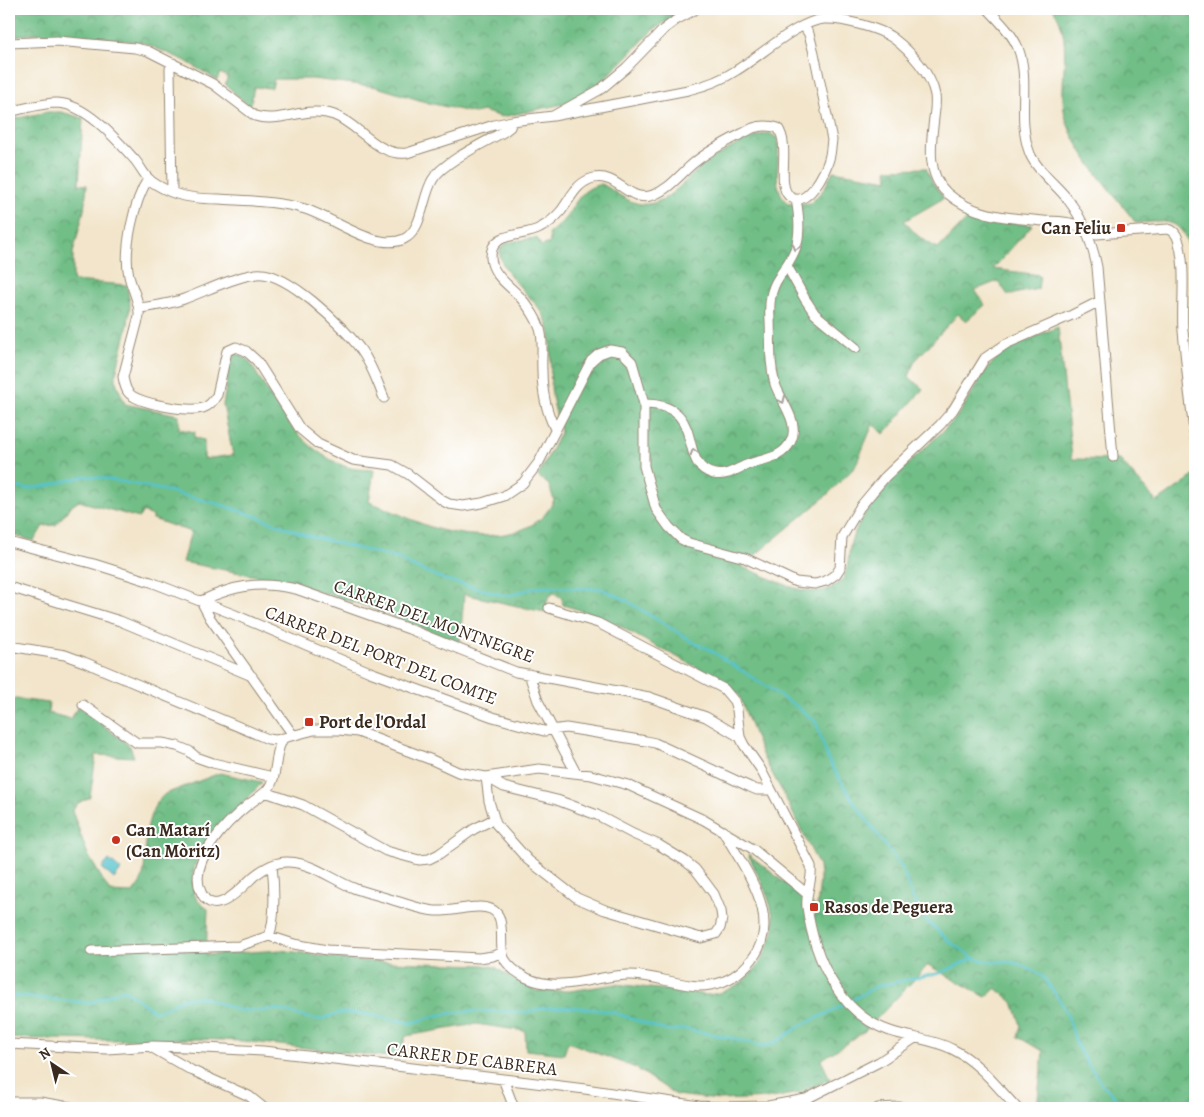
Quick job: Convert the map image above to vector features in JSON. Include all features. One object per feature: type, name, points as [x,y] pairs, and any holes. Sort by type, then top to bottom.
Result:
[{"type":"street","points":[[553,116],[601,89],[626,68],[664,29],[696,9]]},
{"type":"street","points":[[988,9],[1006,28],[1018,47],[1023,75],[1023,128],[1031,155],[1036,164],[1069,201],[1088,233],[1097,267],[1113,457]]},
{"type":"street","points":[[9,43],[57,41],[135,48],[148,51],[213,84],[255,116],[270,118],[304,112],[324,112],[343,120],[382,148],[398,154],[407,153],[512,121],[553,116],[688,90],[709,84],[737,70],[816,20],[826,19],[871,28],[893,38],[920,65],[930,81],[935,95],[931,145],[932,163],[935,174],[947,193],[981,212],[1008,218],[1071,223],[1088,233],[1168,229],[1176,234],[1181,267],[1183,331],[1195,438]]},
{"type":"street","points":[[555,429],[547,410],[543,388],[542,341],[539,325],[529,308],[494,269],[491,256],[496,243],[501,238],[532,232],[541,228],[560,212],[574,190],[587,180],[602,177],[610,179],[634,195],[641,197],[653,195],[669,185],[693,163],[714,149],[760,126],[773,126],[778,128],[781,133],[784,142],[785,189],[791,197],[796,199],[807,195],[813,190],[825,171],[832,140],[814,53],[809,34],[804,26]]},
{"type":"street","points":[[172,192],[170,69],[173,63]]},
{"type":"street","points":[[9,112],[56,103],[77,108],[92,118],[123,147],[143,170],[148,179],[172,192],[192,198],[290,205],[315,212],[368,237],[384,241],[399,241],[406,238],[415,229],[430,184],[438,173],[505,131],[510,127],[512,121]]},
{"type":"street","points":[[148,179],[143,187],[132,224],[127,264],[140,308],[123,377],[125,386],[133,396],[155,404],[182,409],[206,407],[217,395],[227,351],[231,348],[240,348],[257,361],[300,429],[318,444],[353,460],[392,465],[408,474],[449,504],[463,506],[492,501],[523,483],[539,462],[591,361],[605,351],[622,352],[630,358],[634,367],[644,404],[644,466],[656,510],[669,528],[681,539],[689,543],[745,558],[796,582],[808,584],[820,583],[831,578],[840,568],[842,537],[860,506],[885,477],[940,425],[953,410],[984,358],[1006,344],[1100,301]]},
{"type":"street","points":[[644,404],[662,405],[676,413],[686,426],[696,460],[704,470],[710,473],[720,475],[732,472],[748,464],[772,458],[783,451],[791,440],[793,423],[773,374],[770,352],[769,306],[775,283],[787,266],[800,234],[796,199]]},
{"type":"street","points":[[787,266],[815,314],[856,348]]},
{"type":"street","points":[[140,308],[183,299],[256,274],[270,274],[314,302],[353,339],[373,370],[384,398]]},
{"type":"street","name":"CARRER DEL PORT DEL COMTE","points":[[9,542],[123,572],[201,601],[370,672],[466,708],[544,731],[566,728],[655,744],[757,790],[770,790]]},
{"type":"street","name":"CARRER DEL MONTNEGRE","points":[[201,601],[227,590],[253,584],[277,585],[296,589],[409,629],[516,672],[649,697],[711,720],[740,737]]},
{"type":"street","points":[[9,588],[120,621],[252,676]]},
{"type":"street","points":[[201,601],[210,618],[293,735]]},
{"type":"street","points":[[549,608],[598,623],[724,689],[734,701],[740,737],[744,746],[760,768],[811,866],[812,878],[806,893],[807,906],[816,943],[825,968],[835,986],[851,1006],[876,1025],[889,1031],[941,1044],[962,1055],[980,1069],[1017,1108]]},
{"type":"street","points":[[9,646],[65,656],[268,739],[282,738],[314,730],[358,732],[458,772],[486,777],[539,770],[591,775],[628,785],[704,820],[753,849],[806,893]]},
{"type":"street","points":[[529,674],[538,701],[576,773]]},
{"type":"street","points":[[83,705],[137,743],[162,743],[177,746],[213,763],[273,777]]},
{"type":"street","points":[[282,738],[270,787],[238,814],[213,842],[202,859],[198,882],[206,899],[217,904],[233,895],[254,876],[272,865],[291,862],[307,865],[355,889],[433,911],[446,912],[478,907],[491,910],[499,917],[502,925],[502,952],[505,960],[514,970],[538,982],[551,985],[571,984],[630,974],[698,986],[714,984],[728,979],[748,964],[756,953],[765,925],[764,913],[756,890],[745,868],[722,831]]},
{"type":"street","points":[[486,777],[504,787],[558,800],[598,815],[677,855],[695,869],[714,894],[722,920],[720,928],[716,934],[701,938],[588,904],[577,898],[528,860],[496,824],[486,788],[486,777]]},
{"type":"street","points":[[265,792],[303,806],[386,850],[420,860],[439,854],[474,829],[494,819]]},
{"type":"street","points":[[269,936],[272,928],[274,883],[272,865]]},
{"type":"street","points":[[91,951],[239,946],[269,936],[294,944],[327,950],[479,958],[493,956],[502,952]]},
{"type":"street","name":"CARRER DE CABRERA","points":[[9,1044],[107,1049],[149,1046],[262,1051],[586,1089],[699,1106],[742,1108],[768,1106],[806,1099],[879,1062],[915,1038]]},
{"type":"street","points":[[149,1046],[191,1070],[249,1096],[264,1108]]},
{"type":"street","points":[[502,1079],[514,1108]]},
{"type":"street","points":[[9,1102],[40,1102],[76,1108]]},
{"type":"street","points":[[237,1108],[255,1108]]},
{"type":"street","points":[[878,1108],[913,1108]]},
{"type":"green space","points":[[9,9],[686,9],[653,30],[606,78],[577,101],[502,117],[483,111],[474,113],[429,103],[377,87],[313,79],[274,79],[272,88],[254,87],[250,107],[225,84],[228,77],[220,73],[217,80],[184,60],[141,42],[36,33],[9,37]]},
{"type":"green space","points":[[1053,9],[1195,9],[1195,361],[1189,248],[1185,237],[1176,225],[1170,223],[1136,223],[1094,169],[1074,139],[1064,110],[1063,32]]},
{"type":"green space","points":[[47,112],[61,112],[83,118],[79,184],[87,185],[84,210],[73,253],[73,281],[127,285],[130,305],[128,324],[116,373],[116,382],[125,404],[179,415],[179,429],[195,432],[194,438],[204,440],[204,459],[233,455],[223,405],[230,362],[235,354],[241,355],[249,361],[289,423],[314,449],[347,467],[374,470],[369,502],[437,529],[469,535],[486,536],[519,531],[533,524],[545,514],[554,500],[549,485],[538,476],[561,431],[552,392],[549,331],[543,314],[508,272],[500,255],[501,248],[512,242],[537,238],[541,246],[550,243],[549,233],[561,223],[582,194],[594,186],[602,184],[632,202],[646,204],[656,202],[673,192],[696,171],[718,155],[744,141],[769,133],[777,138],[777,181],[782,196],[788,204],[811,203],[824,189],[833,171],[888,180],[887,169],[926,168],[933,183],[944,198],[904,221],[918,236],[938,249],[971,215],[990,221],[1032,225],[993,269],[1040,275],[1038,289],[1008,295],[998,281],[975,290],[985,305],[966,321],[958,314],[914,362],[909,377],[923,389],[884,434],[873,424],[855,467],[827,495],[741,567],[794,588],[815,591],[835,586],[845,574],[854,534],[873,502],[899,473],[955,419],[996,359],[1009,349],[1058,327],[1072,459],[1120,460],[1157,502],[1195,475],[1195,1108],[1037,1108],[1043,1051],[1018,1037],[1021,1025],[1013,1002],[996,988],[986,997],[928,965],[865,1031],[821,1060],[830,1079],[799,1093],[772,1098],[719,1100],[676,1095],[636,1068],[568,1042],[564,1054],[526,1050],[525,1031],[476,1024],[406,1036],[398,1058],[243,1041],[9,1038],[9,698],[49,703],[48,713],[71,719],[78,706],[130,746],[134,757],[96,755],[90,797],[78,803],[72,811],[88,855],[110,892],[133,893],[141,880],[147,832],[152,811],[165,794],[220,773],[262,782],[209,839],[200,852],[195,866],[194,891],[198,901],[208,909],[206,955],[281,950],[358,961],[483,965],[495,967],[525,986],[537,991],[570,991],[616,984],[708,995],[719,993],[745,979],[763,956],[772,935],[774,924],[771,906],[748,854],[817,908],[820,879],[819,866],[763,757],[739,695],[724,681],[618,625],[563,605],[562,598],[554,593],[549,596],[544,612],[464,594],[460,643],[369,607],[289,582],[182,562],[191,532],[153,519],[153,516],[142,512],[139,518],[79,501],[70,507],[56,525],[43,526],[34,541],[9,534],[9,120]]},
{"type":"water","points":[[109,860],[121,870],[114,879],[102,868]]},
{"type":"waterway","points":[[9,485],[26,489],[85,476],[103,478],[168,491],[222,505],[306,535],[400,559],[409,565],[446,580],[507,596],[544,587],[602,589],[624,599],[698,645],[707,648],[796,706],[816,722],[827,757],[856,805],[902,868],[912,896],[927,921],[950,942],[974,958],[990,962],[1019,964],[1044,978],[1061,1002],[1069,1019],[1077,1046],[1086,1061],[1102,1084],[1126,1108]]},
{"type":"waterway","points":[[9,995],[90,1003],[125,990],[154,1011],[164,1009],[181,999],[201,997],[238,1010],[276,1009],[312,1019],[321,1019],[340,1013],[359,1013],[411,1023],[439,1015],[467,1011],[526,1012],[544,1008],[574,1007],[613,1012],[666,1031],[685,1029],[763,1046],[773,1044],[803,1024],[829,1013],[877,986],[940,973],[974,958]]},
{"type":"place","name":"Can Feliu","points":[[1121,228]]},
{"type":"place","name":"Port de l'Ordal","points":[[309,722]]},
{"type":"place","name":"Can Matarí (Can Mòritz)","points":[[116,840]]},
{"type":"place","name":"Rasos de Peguera","points":[[814,907]]}]
